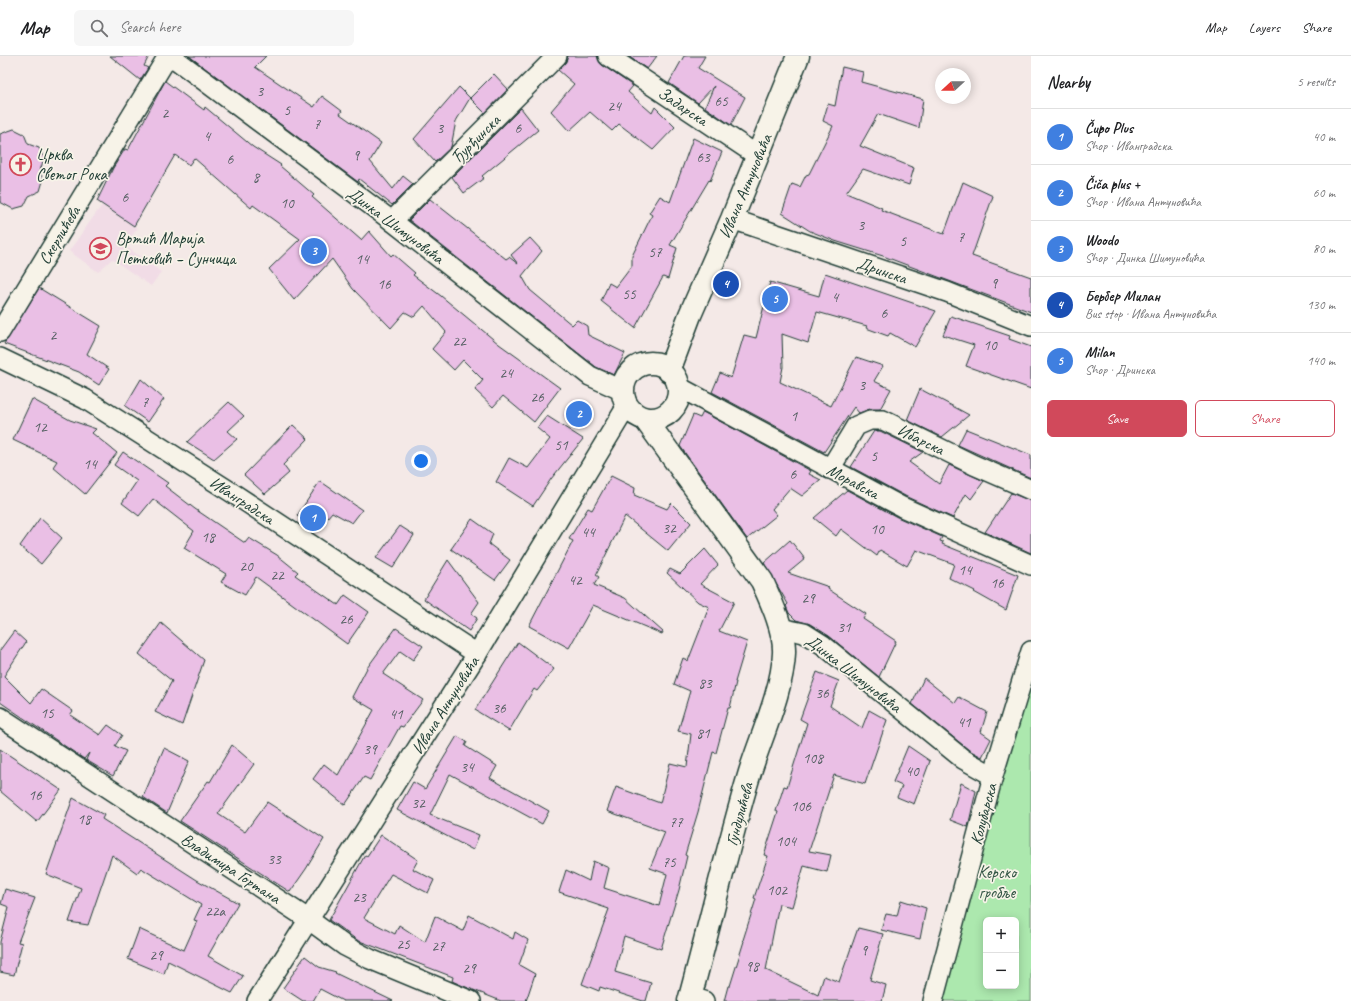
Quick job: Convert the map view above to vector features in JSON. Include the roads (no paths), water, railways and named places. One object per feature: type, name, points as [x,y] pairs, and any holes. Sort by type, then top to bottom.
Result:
[{"type":"street","name":"Скерлићева","points":[[0,332],[168,56]]},
{"type":"street","name":"Динка Шимуновића","points":[[171,56],[392,222],[590,376],[625,398]]},
{"type":"street","name":"Ђурђинска","points":[[392,222],[557,56]]},
{"type":"street","name":"Задарска","points":[[608,56],[758,156]]},
{"type":"street","name":"Ивана Антуновића","points":[[666,374],[732,219],[798,56]]},
{"type":"street","name":"Дринска","points":[[732,219],[947,292],[1031,326]]},
{"type":"street","name":"Иванградска","points":[[0,358],[85,399],[232,492],[477,654]]},
{"type":"street","points":[[640,365],[666,374],[678,398],[674,406],[654,418],[635,414],[625,398],[625,380],[631,371],[640,365]]},
{"type":"street","name":"Моравска","points":[[666,374],[830,468],[902,507],[1031,565]]},
{"type":"street","name":"Ивана Антуновића","points":[[258,1001],[308,919],[477,654],[625,398]]},
{"type":"street","points":[[654,418],[671,455],[762,581],[771,599],[780,628]]},
{"type":"street","name":"Ибарска","points":[[830,468],[856,426],[870,420],[883,420],[974,465],[1031,490]]},
{"type":"street","name":"Динка Шимуновића","points":[[780,628],[804,633],[824,645],[964,760],[993,776]]},
{"type":"street","name":"Гундулићева","points":[[694,1000],[750,774],[781,679],[784,653],[780,628]]},
{"type":"street","name":"Колубарска","points":[[933,1001],[993,776],[1031,650]]},
{"type":"street","name":"Владимира Гортана","points":[[0,716],[308,919],[345,946],[370,960],[471,1001]]},
{"type":"place","name":"Црква Светог Рока","points":[[21,164]]},
{"type":"place","name":"Вртић Марија Петковић – Сунчица","points":[[100,248]]},
{"type":"place","name":"Woodo","points":[[314,251]]},
{"type":"place","name":"Бербер Милан","points":[[726,284]]},
{"type":"place","name":"Milan","points":[[775,299]]},
{"type":"place","name":"Čiča plus +","points":[[579,414]]},
{"type":"place","name":"Čupo Plus","points":[[313,518]]},
{"type":"park label","name":"Керско гробље","points":[[997,882]]}]
